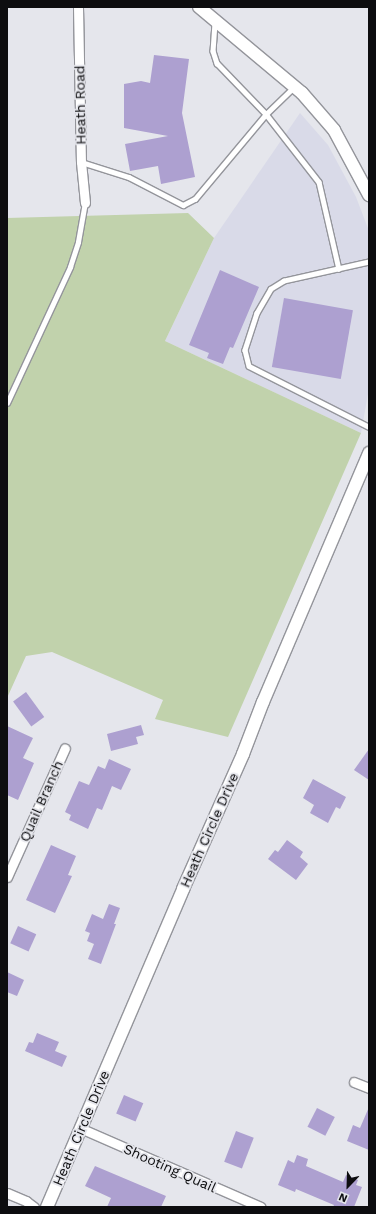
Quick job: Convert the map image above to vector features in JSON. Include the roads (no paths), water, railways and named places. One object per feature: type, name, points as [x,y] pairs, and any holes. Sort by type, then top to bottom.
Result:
[{"type":"street","name":"Heath Road","points":[[78,7],[81,162],[85,203]]},
{"type":"street","points":[[199,7],[294,87],[334,130],[369,195]]},
{"type":"street","name":"Heath Circle Drive","points":[[47,1207],[80,1128],[244,754],[263,702],[369,453]]},
{"type":"street","name":"Quail Branch","points":[[7,877],[11,856],[65,748]]},
{"type":"street","points":[[354,1082],[369,1088]]},
{"type":"street","name":"Shooting Quail","points":[[80,1128],[260,1207]]},
{"type":"street","points":[[7,1193],[26,1201],[34,1207]]},
{"type":"lane","points":[[215,20],[213,51],[218,63],[266,114],[319,182],[339,269]]},
{"type":"lane","points":[[81,162],[129,177],[183,205],[195,200],[266,114],[294,87]]},
{"type":"lane","points":[[7,403],[70,267],[78,242],[85,203]]},
{"type":"lane","points":[[369,262],[284,281],[271,289],[257,313],[244,350],[249,366],[369,427]]}]
